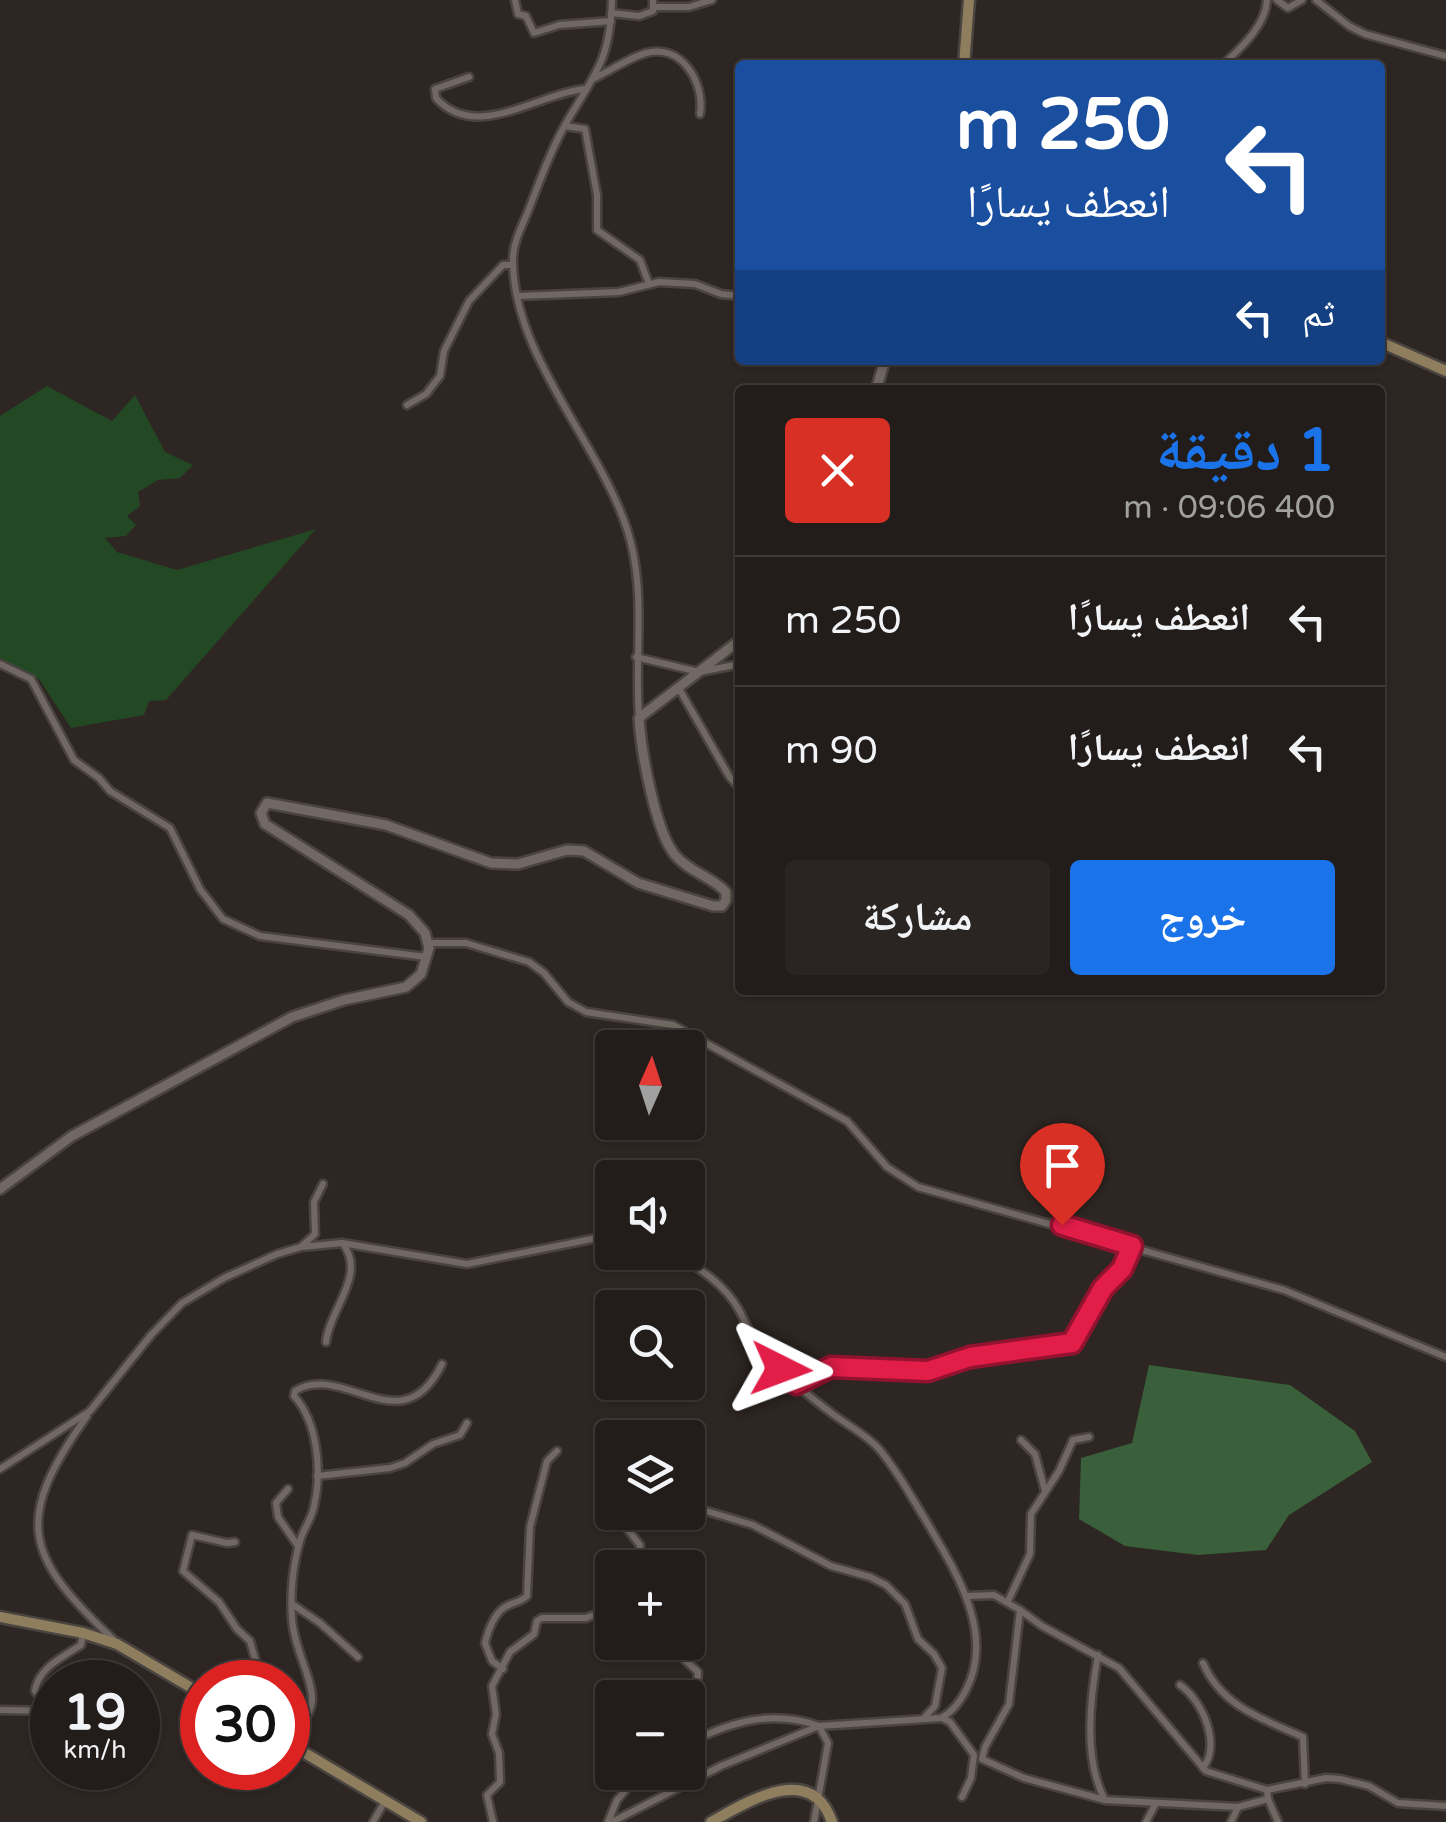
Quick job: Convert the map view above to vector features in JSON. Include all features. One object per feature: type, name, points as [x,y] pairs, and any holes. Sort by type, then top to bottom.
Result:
[{"type":"main road","points":[[964,60],[969,0]]},
{"type":"main road","points":[[1385,344],[1446,371]]},
{"type":"main road","points":[[0,1617],[83,1633],[117,1644],[180,1683]]},
{"type":"main road","points":[[310,1754],[421,1822]]},
{"type":"main road","points":[[711,1822],[770,1792],[802,1791],[818,1798],[832,1822]]},
{"type":"street","points":[[516,0],[518,14],[526,16],[534,33],[559,25],[639,16],[653,11],[653,4],[689,8],[712,0]]},
{"type":"street","points":[[0,1189],[72,1136],[292,1017],[332,1003],[406,987],[421,974],[428,943],[409,914],[273,830],[262,818],[263,807],[273,802],[366,820],[491,863],[518,864],[567,850],[584,851],[650,888],[713,906],[722,906],[726,900],[726,892],[683,862],[666,842],[643,751],[639,718],[636,557],[612,494],[542,364],[518,296],[513,265],[516,241],[544,169],[607,52],[612,0]]},
{"type":"street","points":[[1228,60],[1266,14],[1267,0]]},
{"type":"street","points":[[1277,0],[1288,8],[1302,0]]},
{"type":"street","points":[[1316,0],[1364,34],[1446,56]]},
{"type":"street","points":[[594,79],[647,52],[663,52],[684,63],[696,76],[700,114]]},
{"type":"street","points":[[469,77],[434,90],[436,98],[456,111],[486,116],[588,89]]},
{"type":"street","points":[[564,126],[585,129],[589,139],[597,230],[640,260],[648,284]]},
{"type":"street","points":[[408,405],[426,394],[440,376],[444,351],[469,301],[503,265],[513,265]]},
{"type":"street","points":[[518,296],[619,292],[648,284],[695,284],[735,295]]},
{"type":"street","points":[[639,718],[735,644]]},
{"type":"street","points":[[636,657],[699,672],[735,665]]},
{"type":"street","points":[[0,664],[31,679],[74,760],[99,778],[110,792],[170,828],[200,889],[223,919],[260,936],[427,957]]},
{"type":"street","points":[[678,687],[735,784]]},
{"type":"street","points":[[428,943],[466,944],[529,962],[544,973],[568,1002],[586,1012],[673,1025],[847,1121],[887,1166],[918,1187],[1308,1298],[1446,1356]]},
{"type":"street","points":[[301,1247],[315,1234],[314,1202],[323,1184]]},
{"type":"street","points":[[117,1644],[50,1571],[37,1529],[44,1492],[54,1466],[90,1411],[182,1303],[224,1278],[301,1247],[342,1243],[467,1264],[595,1239]]},
{"type":"street","points":[[326,1342],[327,1326],[341,1301],[351,1266],[350,1253],[342,1243]]},
{"type":"street","points":[[796,1384],[831,1367],[928,1371],[970,1357],[1064,1347],[1072,1343],[1103,1288],[1122,1269],[1132,1246]]},
{"type":"street","points":[[610,1822],[720,1766],[819,1726],[941,1718],[964,1695],[975,1667],[977,1649],[967,1596],[906,1486],[877,1446],[796,1384],[754,1342],[724,1290],[699,1270]]},
{"type":"street","points":[[301,1660],[294,1640],[292,1604],[298,1548],[313,1512],[317,1476],[316,1445],[294,1392],[328,1382],[352,1394],[386,1400],[412,1398],[442,1364]]},
{"type":"street","points":[[0,1469],[90,1411]]},
{"type":"street","points":[[317,1476],[406,1463],[432,1444],[460,1435],[466,1424]]},
{"type":"street","points":[[1008,1601],[1030,1554],[1030,1518],[1073,1440],[1089,1437]]},
{"type":"street","points":[[1020,1440],[1036,1454],[1046,1493]]},
{"type":"street","points":[[504,1669],[492,1661],[484,1643],[504,1607],[527,1596],[530,1527],[547,1461],[557,1450]]},
{"type":"street","points":[[288,1489],[276,1503],[278,1517],[298,1548]]},
{"type":"street","points":[[705,1511],[753,1525],[830,1566],[870,1576],[886,1585],[905,1604],[918,1639],[942,1668],[935,1706],[921,1721]]},
{"type":"street","points":[[235,1542],[192,1535],[184,1571],[219,1602],[250,1641],[257,1660]]},
{"type":"street","points":[[967,1596],[994,1595],[1008,1601],[1042,1626],[1120,1668],[1202,1768],[1267,1795],[1278,1822]]},
{"type":"street","points":[[292,1604],[358,1657]]},
{"type":"street","points":[[1020,1610],[1009,1704],[982,1759],[1024,1778],[1105,1800],[1238,1807],[1305,1784],[1340,1779],[1369,1786],[1398,1803],[1446,1806]]},
{"type":"street","points":[[493,1822],[487,1795],[500,1782],[499,1753],[492,1734],[496,1714],[492,1686],[510,1652],[534,1634],[537,1620],[595,1615]]},
{"type":"street","points":[[59,1660],[81,1644],[83,1633]]},
{"type":"street","points":[[1098,1654],[1091,1737],[1092,1756],[1105,1800]]},
{"type":"street","points":[[685,1660],[698,1672],[697,1680]]},
{"type":"street","points":[[1203,1663],[1219,1690],[1231,1701],[1254,1717],[1303,1737],[1305,1784]]},
{"type":"street","points":[[1180,1686],[1192,1694],[1209,1728],[1212,1751],[1202,1768]]},
{"type":"street","points":[[0,1710],[30,1711]]},
{"type":"street","points":[[705,1735],[741,1722],[776,1716],[794,1717],[819,1726],[828,1743],[814,1822]]},
{"type":"street","points":[[941,1718],[950,1722],[974,1755],[971,1778],[962,1797]]},
{"type":"street","points":[[610,1822],[616,1800],[625,1790]]},
{"type":"street","points":[[374,1822],[386,1801]]},
{"type":"street","points":[[1146,1822],[1155,1805]]},
{"type":"street","points":[[1231,1822],[1238,1807]]},
{"type":"green space","points":[[47,386],[112,421],[135,395],[165,452],[193,465],[180,478],[158,480],[138,492],[140,506],[127,516],[136,525],[126,536],[105,538],[117,552],[177,570],[316,529],[166,700],[149,701],[144,715],[71,728],[39,679],[0,658],[0,416]]},
{"type":"green space","points":[[1149,1365],[1290,1385],[1355,1431],[1372,1462],[1289,1515],[1266,1550],[1198,1555],[1125,1546],[1079,1519],[1081,1458],[1132,1443]]},
{"type":"route","points":[[781,1369],[796,1384],[831,1367],[928,1371],[970,1357],[1072,1343],[1103,1288],[1122,1269],[1132,1246],[1062,1225]]}]
